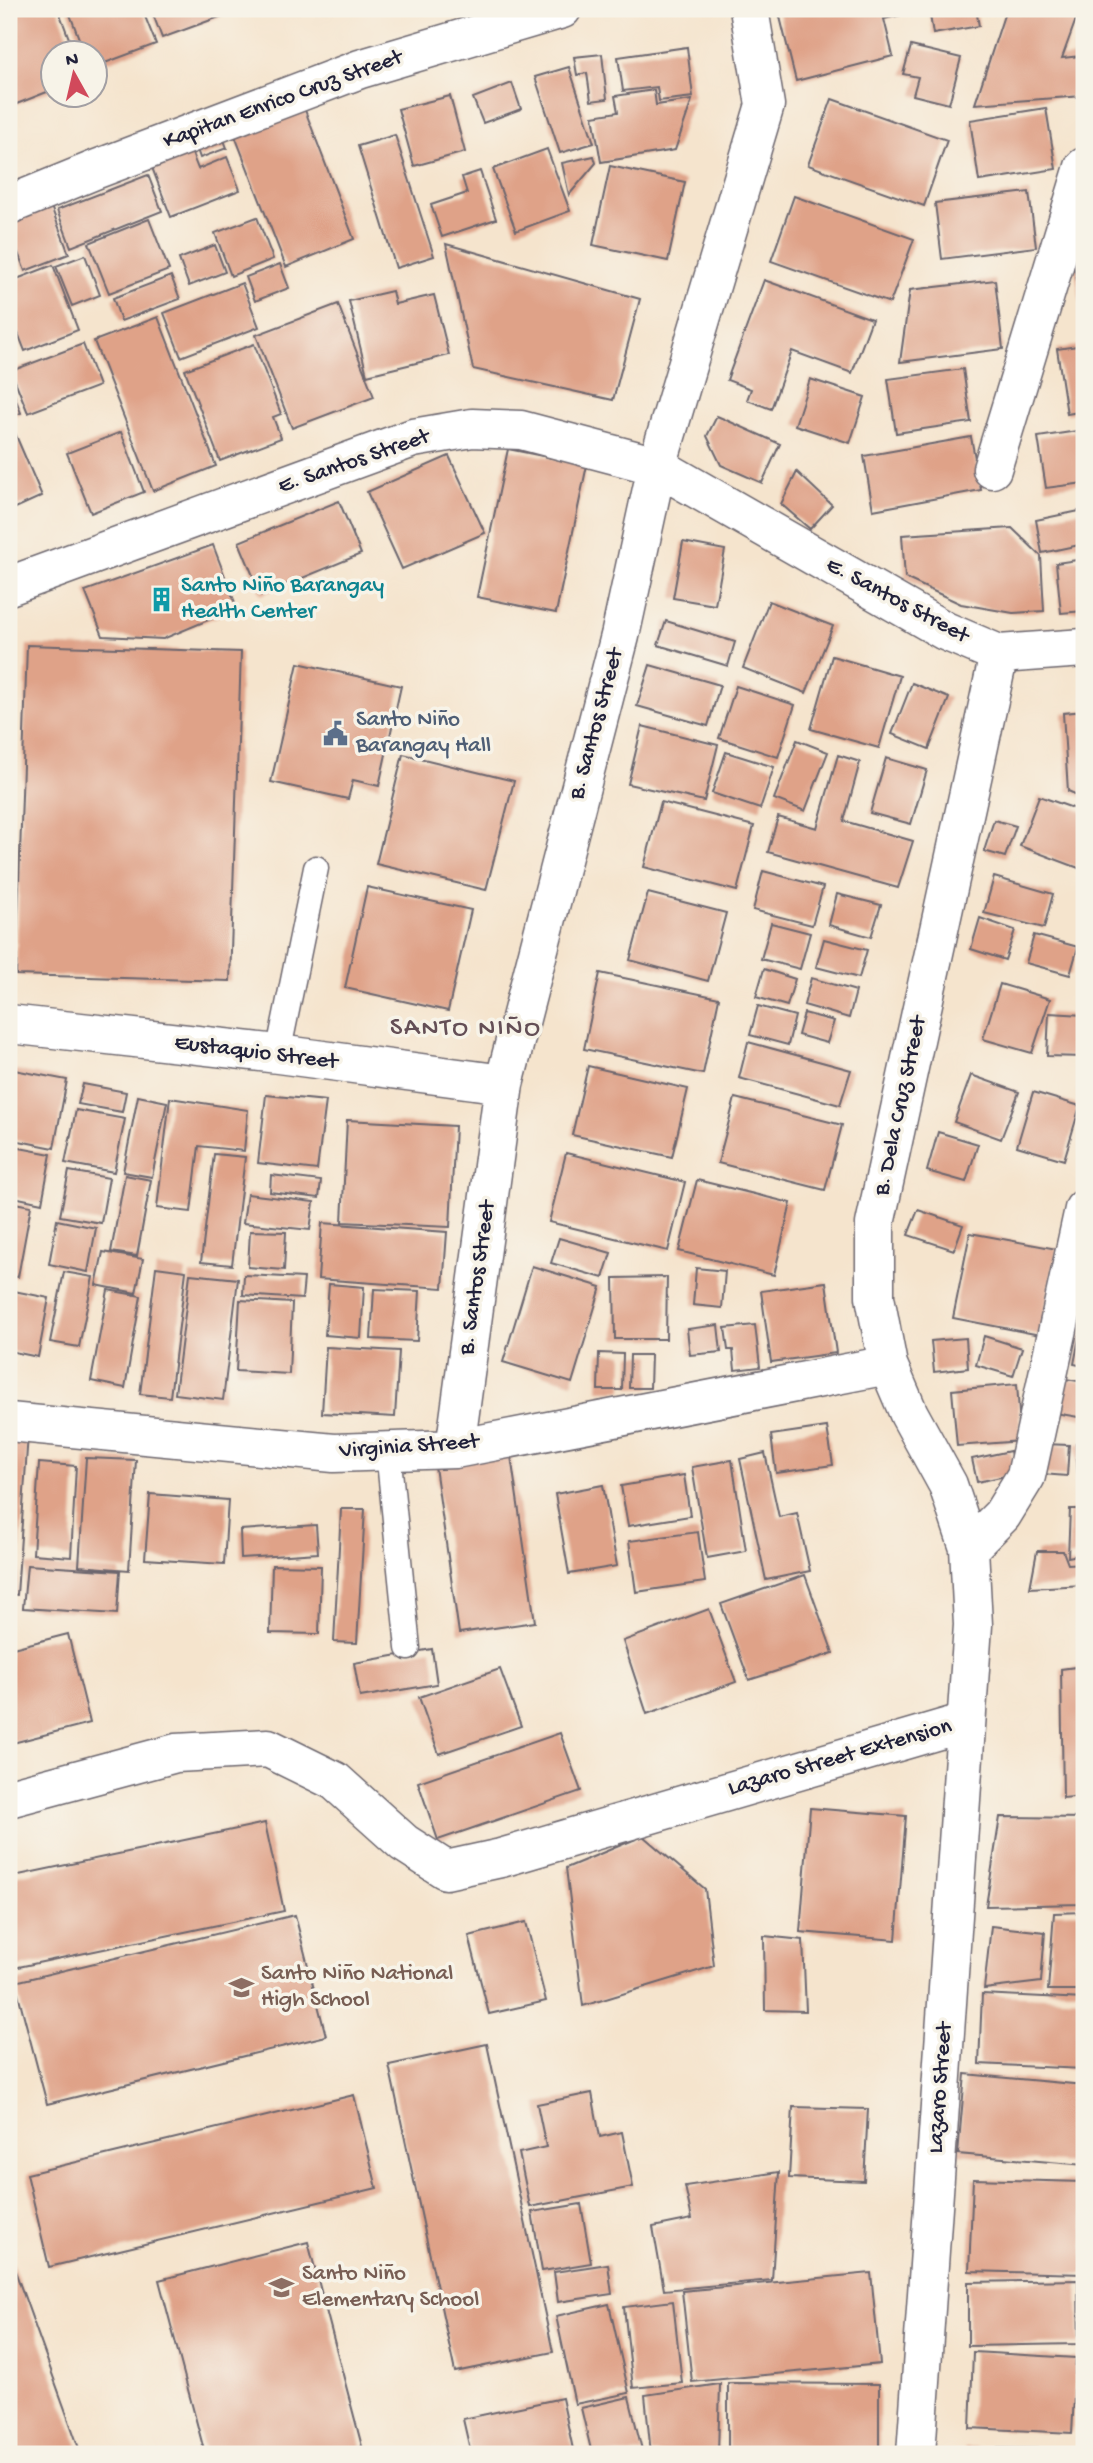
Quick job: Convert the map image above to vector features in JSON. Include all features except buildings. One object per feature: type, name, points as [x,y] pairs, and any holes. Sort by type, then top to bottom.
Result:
[{"type":"street","name":"Kapitan Enrico Cruz Street","points":[[9,205],[360,69],[562,9]]},
{"type":"street","name":"B. Santos Street","points":[[455,1449],[504,1084],[620,636],[657,466],[765,105],[749,9]]},
{"type":"street","points":[[992,469],[1084,167]]},
{"type":"street","name":"E. Santos Street","points":[[9,586],[413,438],[472,428],[521,430],[657,466],[945,631],[999,654]]},
{"type":"street","points":[[999,654],[1084,648]]},
{"type":"street","name":"B. Dela Cruz Street","points":[[969,1548],[948,1485],[909,1414],[888,1365],[875,1297],[875,1224],[999,654]]},
{"type":"street","name":"Eustaquio Street","points":[[9,1024],[278,1054],[504,1084]]},
{"type":"street","points":[[969,1548],[1002,1514],[1026,1476],[1084,1209]]},
{"type":"street","name":"Virginia Street","points":[[9,1422],[334,1453],[455,1449],[888,1365]]},
{"type":"street","name":"Lazaro Street Extension","points":[[9,1798],[176,1753],[268,1748],[335,1781],[404,1843],[446,1870],[501,1858],[965,1722],[973,1625],[969,1548]]},
{"type":"street","name":"Lazaro Street","points":[[916,2454],[965,1722]]},
{"type":"lane","points":[[278,1054],[316,868]]},
{"type":"lane","points":[[388,1451],[408,1648]]},
{"type":"place","name":"Santo Niño Barangay Health Center","points":[[161,599]]},
{"type":"place","name":"Santo Niño Barangay Hall","points":[[336,733]]},
{"type":"place","name":"Santo Niño National High School","points":[[241,1987]]},
{"type":"place","name":"Santo Niño Elementary School","points":[[282,2287]]},
{"type":"district","name":"SANTO NIÑO","points":[[466,1029]]}]
